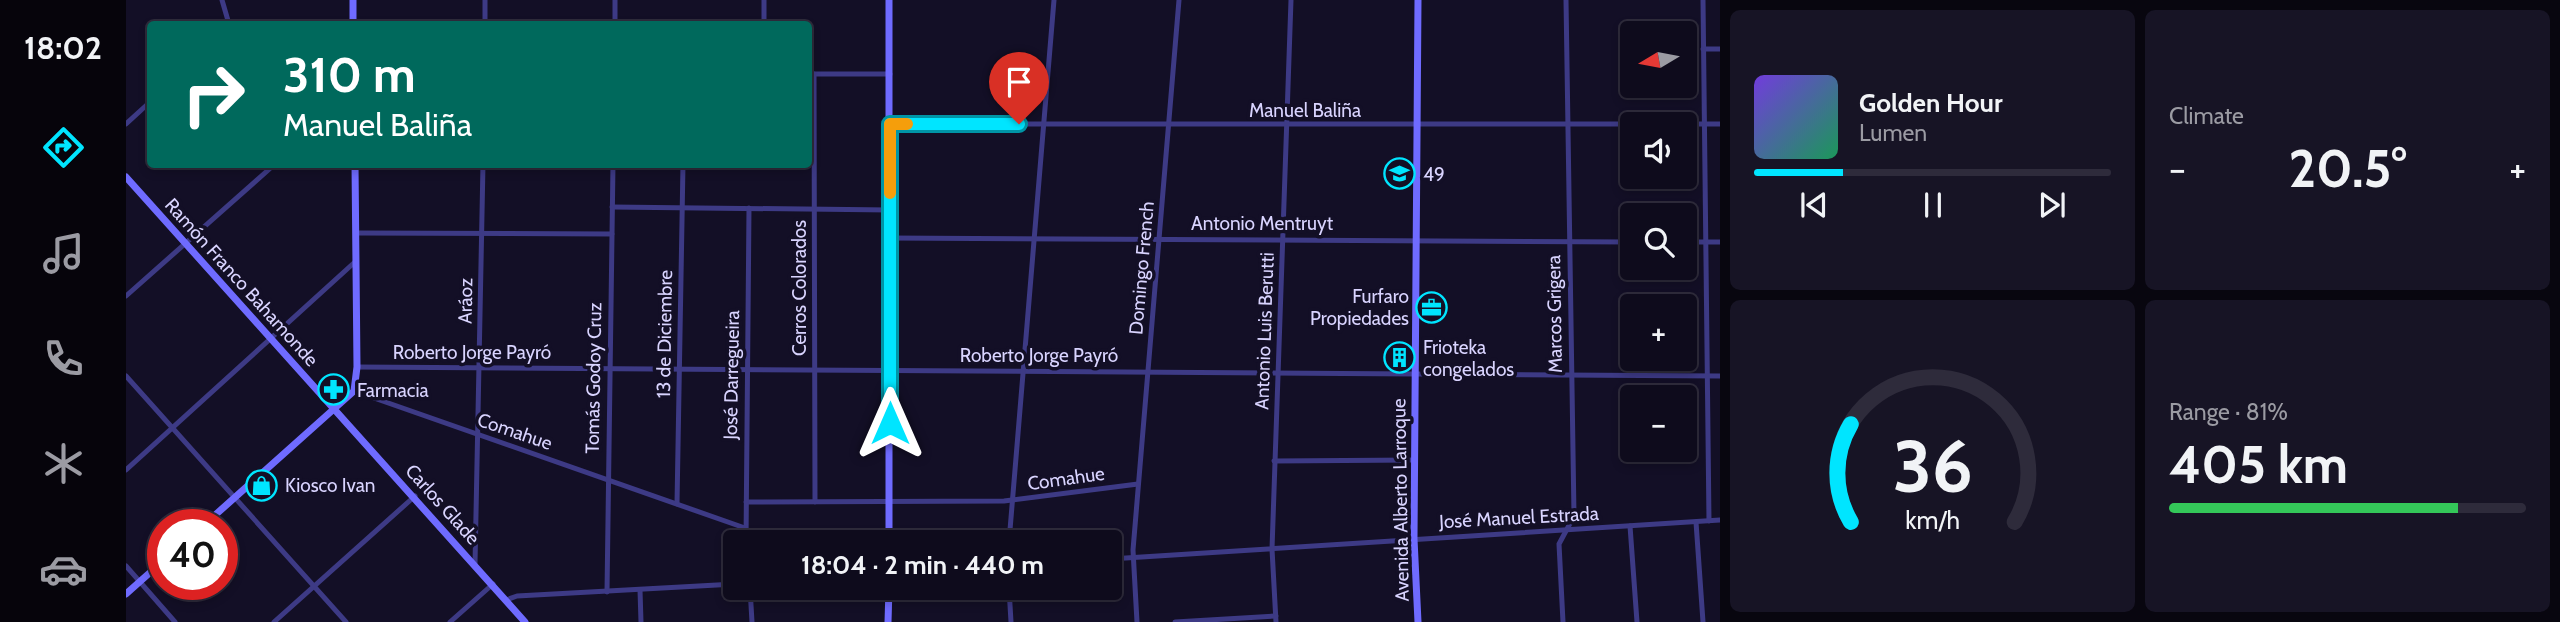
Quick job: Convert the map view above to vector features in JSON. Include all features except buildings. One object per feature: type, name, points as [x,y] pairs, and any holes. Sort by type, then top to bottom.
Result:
[{"type":"street","points":[[222,0],[228,21]]},
{"type":"street","points":[[353,0],[353,21]]},
{"type":"street","points":[[485,0],[485,21]]},
{"type":"street","points":[[615,0],[615,21]]},
{"type":"street","points":[[764,0],[764,21]]},
{"type":"street","points":[[889,0],[889,530]]},
{"type":"street","points":[[1010,530],[1054,0]]},
{"type":"street","name":"Domingo French","points":[[1137,622],[1133,558],[1179,0]]},
{"type":"street","name":"Antonio Luis Berutti","points":[[1276,619],[1272,549],[1274,461],[1289,125],[1291,0]]},
{"type":"street","name":"Avenida Alberto Larroque","points":[[1418,0],[1414,371],[1414,539],[1418,622]]},
{"type":"street","name":"Marcos Grigera","points":[[1563,622],[1559,544],[1574,520],[1566,0]]},
{"type":"street","points":[[1703,0],[1709,521]]},
{"type":"street","points":[[1703,50],[1720,49]]},
{"type":"street","points":[[812,74],[890,75]]},
{"type":"street","points":[[126,124],[147,105]]},
{"type":"street","name":"Manuel Baliña","points":[[890,124],[1720,124]]},
{"type":"street","name":"Cerros Colorados","points":[[812,164],[815,502]]},
{"type":"street","points":[[126,296],[271,168]]},
{"type":"street","points":[[222,509],[354,391],[357,367],[355,168]]},
{"type":"street","name":"Aráoz","points":[[475,564],[483,168]]},
{"type":"street","name":"Tomás Godoy Cruz","points":[[607,592],[613,168]]},
{"type":"street","name":"13 de Diciembre","points":[[677,504],[683,168]]},
{"type":"street","name":"Ramón Franco Bahamonde","points":[[126,177],[336,408]]},
{"type":"street","points":[[612,207],[890,210]]},
{"type":"street","name":"José Darregueira","points":[[746,528],[749,208]]},
{"type":"street","points":[[356,233],[612,234]]},
{"type":"street","name":"Antonio Mentruyt","points":[[890,238],[1283,238],[1620,242]]},
{"type":"street","points":[[1697,242],[1720,242]]},
{"type":"street","points":[[126,470],[274,340],[356,261]]},
{"type":"street","name":"Roberto Jorge Payró","points":[[357,367],[1414,371],[1720,376]]},
{"type":"street","points":[[126,376],[346,622]]},
{"type":"street","name":"Comahue","points":[[354,391],[746,528]]},
{"type":"street","name":"Carlos Glade","points":[[336,408],[525,622]]},
{"type":"street","points":[[1274,461],[1414,460]]},
{"type":"street","name":"Comahue","points":[[746,502],[1013,501],[1138,484]]},
{"type":"street","points":[[274,622],[415,496]]},
{"type":"street","name":"José Manuel Estrada","points":[[1122,558],[1720,520]]},
{"type":"street","points":[[1696,522],[1703,622]]},
{"type":"street","points":[[1630,526],[1637,622]]},
{"type":"street","points":[[126,566],[176,622]]},
{"type":"street","points":[[126,594],[147,576]]},
{"type":"street","points":[[450,622],[493,584]]},
{"type":"street","points":[[506,600],[723,585]]},
{"type":"street","points":[[639,590],[641,622]]},
{"type":"street","points":[[751,600],[752,622]]},
{"type":"street","points":[[888,600],[888,622]]},
{"type":"street","points":[[1010,600],[1011,622]]},
{"type":"street","points":[[1175,622],[1276,619]]},
{"type":"slow traffic","points":[[890,193],[890,124],[907,124]]},
{"type":"place","name":"49","points":[[1400,174]]},
{"type":"place","name":"Furfaro Propiedades","points":[[1432,307]]},
{"type":"place","name":"Frioteka congelados","points":[[1400,358]]},
{"type":"place","name":"Farmacia","points":[[334,390]]},
{"type":"place","name":"Kiosco Ivan","points":[[262,485]]},
{"type":"route","points":[[890,423],[890,124],[1019,124]]}]
